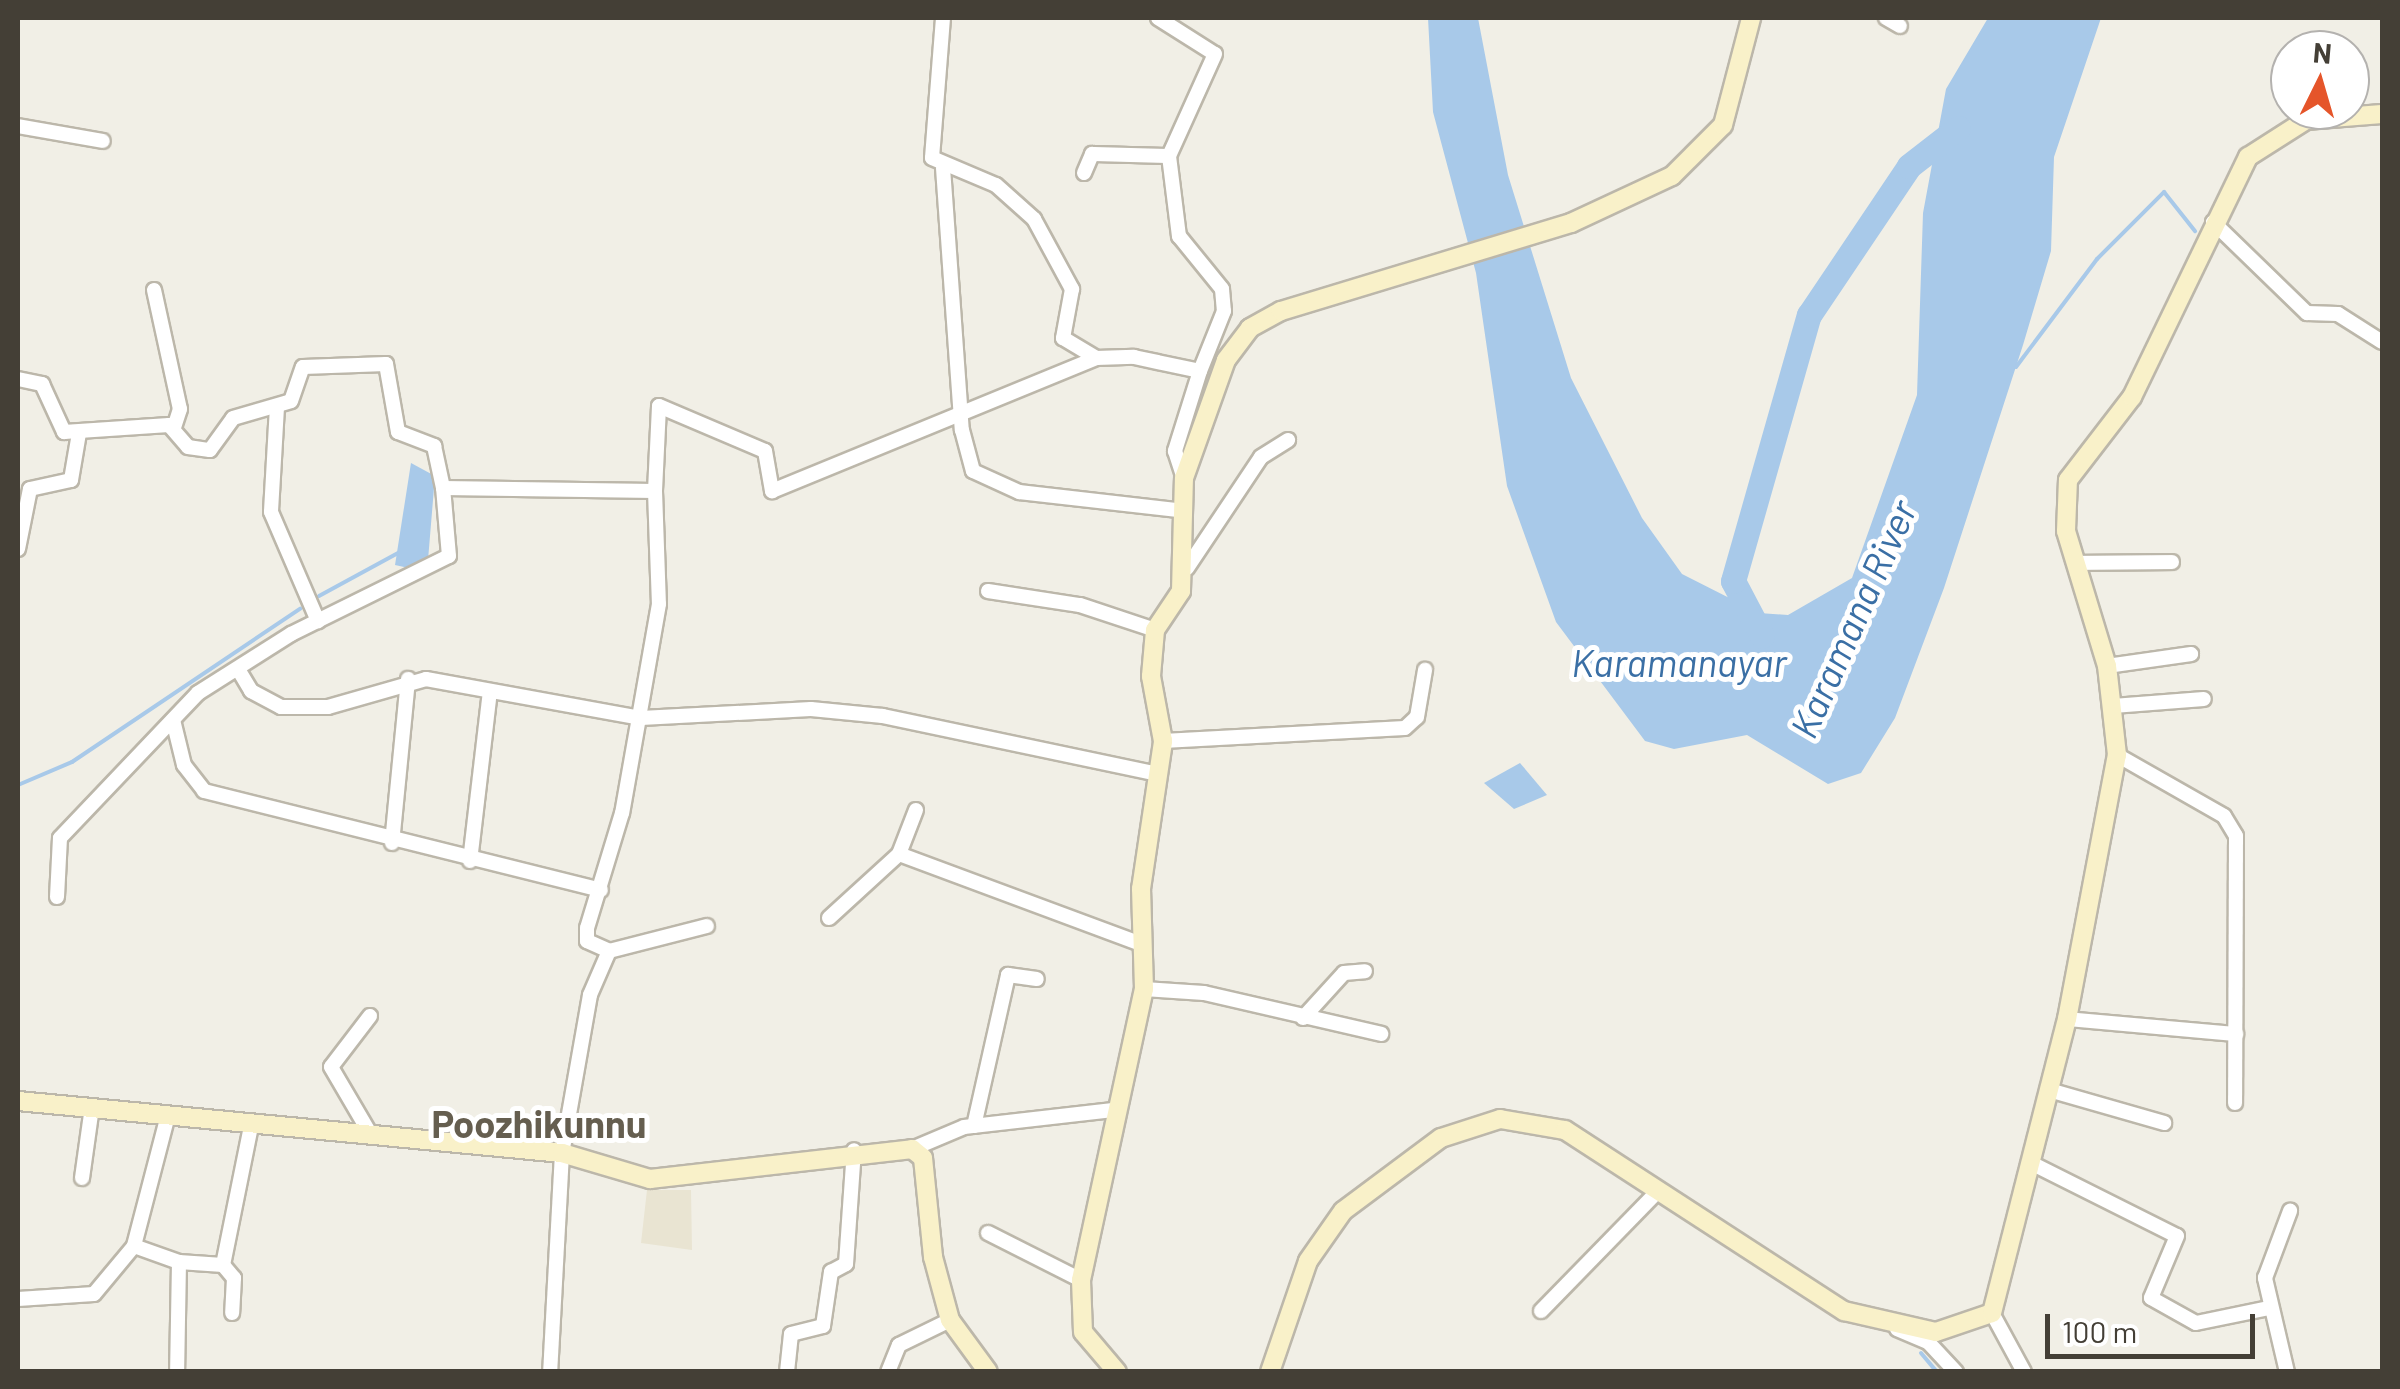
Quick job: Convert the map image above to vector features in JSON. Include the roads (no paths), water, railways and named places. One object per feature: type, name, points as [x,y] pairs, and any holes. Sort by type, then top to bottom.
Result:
[{"type":"main road","points":[[1116,1372],[1084,1332],[1081,1280],[1112,1110],[1144,989],[1141,944],[1163,740],[1151,676],[1155,630],[1187,568],[1178,510],[1184,478],[1226,360],[1250,328],[1362,286],[1571,224],[1698,160],[1739,89],[1750,18]]},
{"type":"main road","points":[[1270,1372],[1321,1238],[1370,1186],[1455,1132],[1500,1119],[1565,1130],[1799,1288],[1896,1328],[1936,1332],[1992,1312],[2068,1019],[2117,755],[2107,666],[2074,563],[2068,480],[2148,369],[2213,222],[2248,157],[2277,132],[2315,118],[2382,114]]},
{"type":"main road","points":[[18,1101],[167,1119],[562,1153],[650,1179],[698,1179],[766,1158],[912,1148],[923,1158],[932,1257],[950,1320],[988,1372]]},
{"type":"street","points":[[943,18],[930,148],[943,168],[966,450],[990,480],[1178,510]]},
{"type":"street","points":[[1158,18],[1215,54],[1169,156],[1179,236],[1222,290],[1224,311],[1175,451],[1184,478]]},
{"type":"street","points":[[1886,18],[1900,26]]},
{"type":"street","points":[[18,126],[103,141]]},
{"type":"street","points":[[1084,173],[1092,154],[1169,156]]},
{"type":"street","points":[[943,168],[996,185],[1034,220],[1072,289],[1063,338],[1096,358],[1200,372]]},
{"type":"street","points":[[2213,222],[2307,313],[2338,314],[2382,342]]},
{"type":"street","points":[[154,290],[180,408],[174,427]]},
{"type":"street","points":[[708,926],[608,952],[586,941],[641,718],[663,541],[655,491],[659,406],[765,451],[772,492],[1096,358]]},
{"type":"street","points":[[58,897],[60,838],[174,720],[238,669],[318,622],[449,556],[443,488],[434,446],[398,432],[386,364],[303,367],[290,402],[228,421],[218,449],[188,447],[174,427]]},
{"type":"street","points":[[18,379],[42,384],[59,430],[79,433],[174,427]]},
{"type":"street","points":[[277,407],[271,512],[318,622]]},
{"type":"street","points":[[18,548],[30,489],[71,480],[79,433]]},
{"type":"street","points":[[1187,568],[1261,457],[1288,440]]},
{"type":"street","points":[[443,488],[655,491]]},
{"type":"street","points":[[2074,563],[2172,562]]},
{"type":"street","points":[[988,591],[1080,605],[1155,630]]},
{"type":"street","points":[[2107,666],[2191,654]]},
{"type":"street","points":[[238,669],[262,700],[302,709],[408,679],[641,718],[811,709],[883,716],[1159,774]]},
{"type":"street","points":[[1163,740],[1405,728],[1417,717],[1425,670]]},
{"type":"street","points":[[392,843],[408,679]]},
{"type":"street","points":[[470,860],[490,692]]},
{"type":"street","points":[[2113,706],[2204,699]]},
{"type":"street","points":[[174,720],[184,766],[204,791],[392,843],[601,890]]},
{"type":"street","points":[[2117,755],[2224,816],[2236,836],[2235,1103]]},
{"type":"street","points":[[829,918],[899,854],[916,810]]},
{"type":"street","points":[[899,854],[1141,944]]},
{"type":"street","points":[[550,1372],[562,1153],[590,995],[608,952]]},
{"type":"street","points":[[1303,1018],[1344,973],[1365,971]]},
{"type":"street","points":[[974,1126],[1008,975],[1037,979]]},
{"type":"street","points":[[1144,989],[1204,992],[1381,1034]]},
{"type":"street","points":[[370,1016],[330,1067],[372,1137]]},
{"type":"street","points":[[2068,1019],[2236,1034]]},
{"type":"street","points":[[2049,1090],[2164,1122]]},
{"type":"street","points":[[82,1178],[92,1107]]},
{"type":"street","points":[[912,1148],[974,1126],[1112,1110]]},
{"type":"street","points":[[18,1299],[94,1294],[134,1246],[167,1119]]},
{"type":"street","points":[[223,1265],[252,1126]]},
{"type":"street","points":[[787,1372],[791,1334],[823,1326],[831,1272],[846,1264],[854,1150]]},
{"type":"street","points":[[2031,1164],[2178,1236],[2150,1298],[2196,1324],[2269,1308]]},
{"type":"street","points":[[1541,1311],[1657,1192]]},
{"type":"street","points":[[2286,1372],[2269,1308],[2267,1255],[2290,1211]]},
{"type":"street","points":[[988,1233],[1081,1280]]},
{"type":"street","points":[[134,1246],[179,1262],[223,1265],[234,1278],[232,1313]]},
{"type":"street","points":[[176,1372],[179,1262]]},
{"type":"street","points":[[1992,1312],[2024,1372]]},
{"type":"street","points":[[888,1372],[899,1345],[950,1320]]},
{"type":"street","points":[[1896,1328],[1928,1342],[1956,1372]]},
{"type":"water","name":"Karamanayar","points":[[1428,18],[1478,18],[1508,175],[1571,378],[1642,518],[1682,574],[1759,613],[1788,615],[1852,578],[1917,395],[1923,213],[1946,89],[1988,18],[2101,18],[2054,157],[2051,251],[2023,345],[1944,588],[1895,718],[1861,773],[1828,784],[1747,735],[1674,749],[1645,741],[1556,622],[1507,486],[1476,273],[1433,112]]},
{"type":"water","points":[[411,463],[435,476],[427,572],[395,565]]},
{"type":"water","points":[[1520,763],[1547,795],[1514,809],[1484,783]]},
{"type":"waterway","points":[[1762,636],[1733,581],[1809,315],[1909,166],[1958,128]]},
{"type":"waterway","points":[[2016,367],[2097,259],[2164,192],[2195,231]]},
{"type":"waterway","points":[[319,596],[398,553]]},
{"type":"waterway","points":[[18,785],[72,762],[300,609]]},
{"type":"waterway","points":[[1921,1353],[1937,1372]]},
{"type":"district","name":"Poozhikunnu","points":[[539,1124]]},
{"type":"water label","name":"Karamana River","points":[[1853,619]]}]
